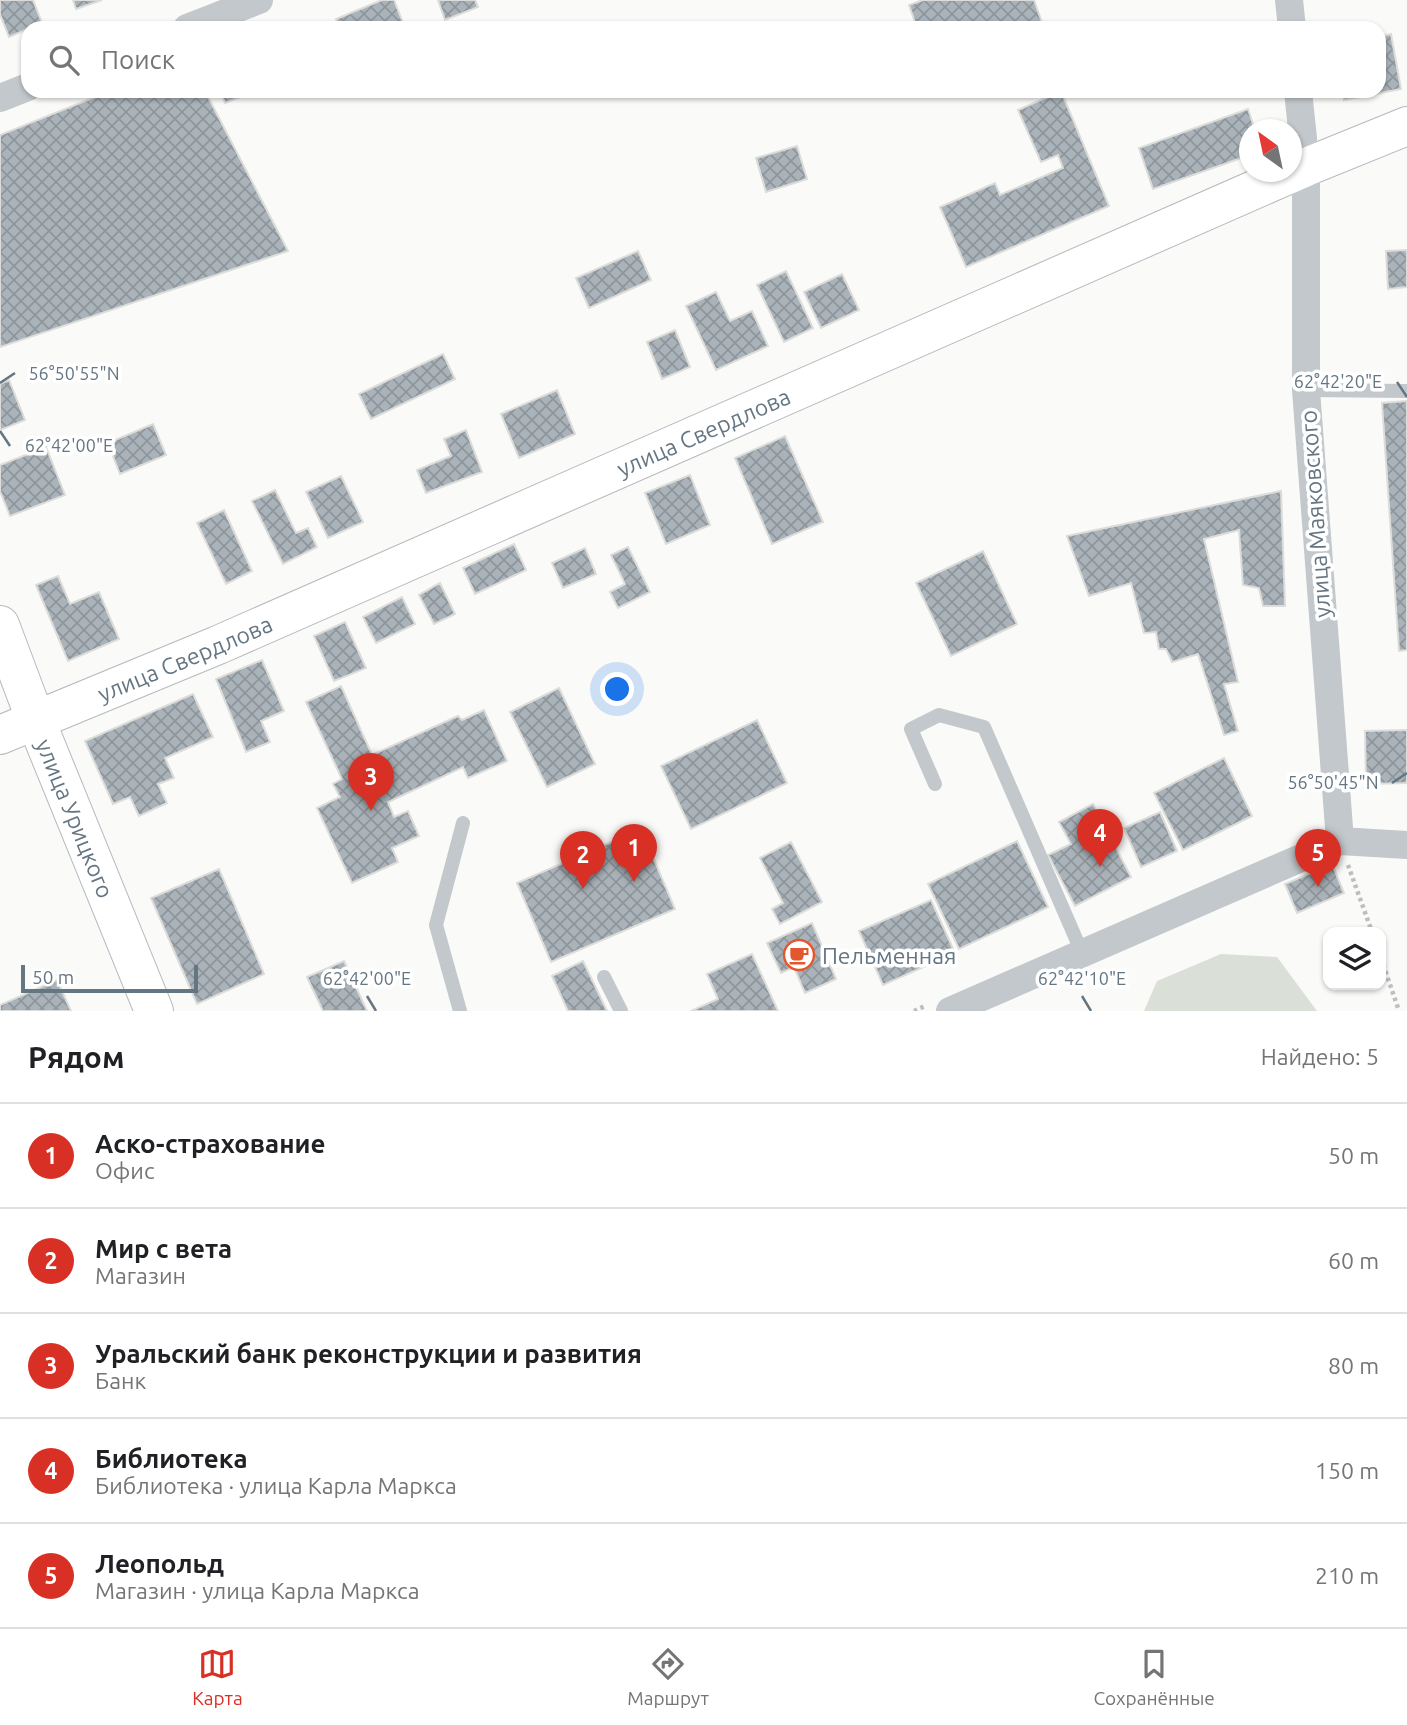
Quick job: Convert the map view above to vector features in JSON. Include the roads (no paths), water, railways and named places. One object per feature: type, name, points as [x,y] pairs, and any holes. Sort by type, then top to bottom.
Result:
[{"type":"main road","name":"улица Свердлова","points":[[0,735],[219,645],[1306,167],[1407,126]]},
{"type":"main road","name":"улица Урицкого","points":[[0,625],[36,721],[154,1011]]},
{"type":"street","points":[[205,21],[259,0]]},
{"type":"street","points":[[1289,0],[1291,21]]},
{"type":"street","points":[[0,98],[21,90]]},
{"type":"street","name":"улица Маяковского","points":[[1299,98],[1306,167],[1306,390],[1340,841]]},
{"type":"street","points":[[950,1011],[1083,956],[1340,841],[1407,845]]},
{"type":"lane","points":[[1306,390],[1407,391]]},
{"type":"lane","points":[[935,784],[911,729],[939,715],[984,727],[1083,956]]},
{"type":"lane","points":[[460,1011],[436,925],[463,823]]},
{"type":"lane","points":[[604,977],[621,1011]]},
{"type":"place","name":"Уральский банк реконструкции и развития","points":[[371,811]]},
{"type":"place","name":"Библиотека","points":[[1100,867]]},
{"type":"place","name":"Аско-страхование","points":[[634,882]]},
{"type":"place","name":"Леопольд","points":[[1318,887]]},
{"type":"place","name":"Мир с вета","points":[[583,889]]},
{"type":"place","name":"Пельменная","points":[[799,955]]}]
